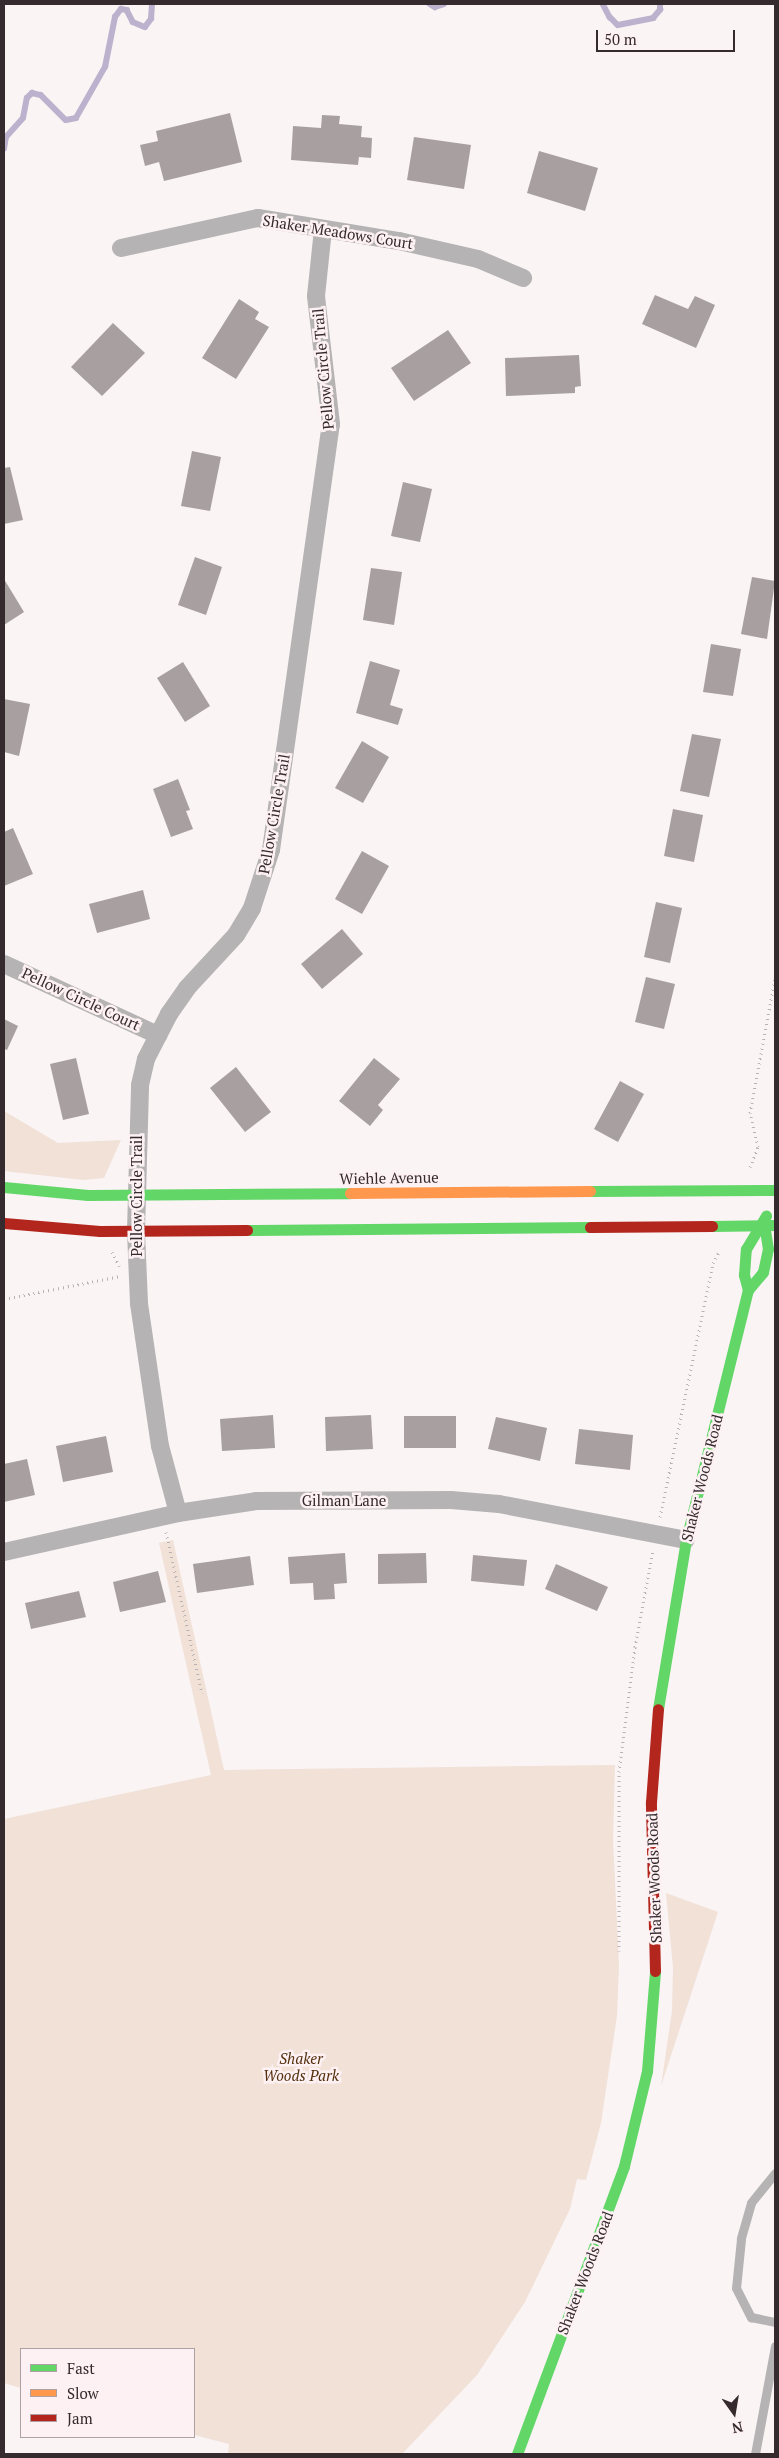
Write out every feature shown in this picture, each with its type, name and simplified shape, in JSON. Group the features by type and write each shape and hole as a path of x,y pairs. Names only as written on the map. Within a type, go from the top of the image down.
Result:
{"main road":[{"name":"Wiehle Avenue","path":"4,1187 49,1193 136,1195 773,1194"},
{"name":"Shaker Woods Road","path":"517,2454 624,2166 647,2071 656,1958 651,1802 656,1722 671,1616 686,1540 748,1290 763,1272 768,1249 773,1194"},
{"path":"4,1223 59,1229 136,1231 769,1225"},
{"name":"Shaker Woods Road","path":"748,1290 744,1275 746,1249 769,1225"}],"street":[{"name":"Shaker Meadows Court","path":"121,248 258,218 478,258 522,278"},
{"name":"Pellow Circle Trail","path":"170,1515 146,1360 136,1231 140,1085 146,1059 158,1035 187,988 236,935 252,908 271,850 331,424 316,296 323,229"},
{"name":"Pellow Circle Court","path":"4,964 158,1035"},
{"name":"Gilman Lane","path":"4,1552 170,1515 256,1501 450,1500 499,1504 686,1540"}],"lane":[{"path":"775,2173 751,2203 741,2239 736,2288 751,2317 775,2322"},
{"path":"755,2454 775,2346"}],"path":[{"path":"750,1167 758,1147 750,1113 775,978"},
{"path":"619,1951 619,1772 635,1647 709,1281 720,1250"},
{"path":"4,1299 121,1276 114,1252"},
{"path":"170,1515 202,1693"}],"green space":[{"path":"4,1111 58,1143 121,1140 104,1178 83,1180 4,1171"},
{"name":"Shaker Woods Park","path":"173,1540 224,1770 615,1765 613,1840 619,1965 617,2016 601,2123 586,2180 577,2179 570,2209 525,2302 477,2375 402,2454 228,2454 229,2444 195,2435 195,2348 20,2348 20,2388 4,2383 4,1819 211,1775 159,1543"},
{"path":"666,1893 718,1912 661,2086 672,2011 673,1968"}],"building":[{"path":"230,113 242,162 164,181 159,162 145,166 140,145 158,141 156,131"},
{"path":"322,115 340,116 339,124 362,126 361,137 372,138 371,158 359,157 358,165 291,160 293,126 321,128"},
{"path":"414,137 471,145 464,189 407,180"},
{"path":"539,151 598,168 585,211 527,193"},
{"path":"655,295 688,309 695,296 715,305 696,348 642,324"},
{"path":"239,299 259,312 255,319 269,327 236,379 202,358"},
{"path":"113,323 145,353 102,396 71,367"},
{"path":"448,330 471,363 414,401 391,368"},
{"path":"579,355 581,386 575,387 575,393 506,396 505,358"},
{"path":"192,451 221,457 210,511 181,506"},
{"path":"10,467 23,520 4,524 4,468"},
{"path":"403,482 432,489 420,542 391,536"},
{"path":"195,557 222,567 206,615 178,605"},
{"path":"371,568 402,572 394,625 363,620"},
{"path":"752,577 775,581 767,639 741,634"},
{"path":"4,579 24,612 4,625"},
{"path":"711,644 741,649 733,696 703,692"},
{"path":"370,661 400,670 390,705 403,709 398,725 356,713"},
{"path":"183,662 210,706 185,722 157,678"},
{"path":"4,699 30,704 19,756 4,752"},
{"path":"692,734 721,739 709,797 680,791"},
{"path":"362,741 389,757 363,803 335,788"},
{"path":"178,779 190,810 186,811 193,829 171,837 153,789"},
{"path":"673,809 703,815 694,862 664,856"},
{"path":"13,828 33,874 4,886 4,832"},
{"path":"362,851 389,866 362,914 335,899"},
{"path":"143,890 150,919 97,933 89,904"},
{"path":"656,902 682,908 670,963 644,957"},
{"path":"342,929 363,954 322,989 301,964"},
{"path":"646,977 675,984 664,1029 635,1022"},
{"path":"4,1019 18,1026 7,1050 4,1049"},
{"path":"76,1058 89,1114 63,1120 50,1064"},
{"path":"374,1058 400,1079 378,1105 383,1110 370,1126 339,1101"},
{"path":"236,1067 271,1112 245,1132 210,1088"},
{"path":"620,1081 644,1094 618,1142 594,1129"},
{"path":"273,1415 275,1448 222,1451 220,1419"},
{"path":"371,1415 373,1449 326,1451 325,1417"},
{"path":"404,1416 456,1416 456,1448 404,1448"},
{"path":"496,1417 547,1428 540,1461 488,1449"},
{"path":"579,1429 633,1435 630,1470 575,1464"},
{"path":"106,1436 113,1472 63,1482 56,1446"},
{"path":"27,1459 35,1495 4,1502 4,1464"},
{"path":"345,1553 347,1583 334,1584 335,1599 314,1600 313,1583 290,1584 288,1557"},
{"path":"426,1553 427,1583 378,1584 378,1554"},
{"path":"473,1555 527,1560 524,1586 471,1581"},
{"path":"250,1556 254,1585 197,1593 193,1564"},
{"path":"556,1564 608,1587 597,1611 545,1589"},
{"path":"158,1571 166,1602 120,1612 113,1582"},
{"path":"79,1591 86,1617 31,1629 25,1603"}],"waterway":[{"path":"4,149 6,137 23,118 27,98 32,93 41,95 66,120 76,118 105,67 115,17 121,9 127,10 133,22 145,27 151,19 152,4"},
{"path":"430,4 435,7 444,4"},
{"path":"603,4 610,17 618,25 653,18 660,10 660,4"}],"traffic: fast":[{"path":"4,1187 88,1195 350,1193"},
{"path":"590,1191 775,1190"},
{"path":"748,1290 744,1275 746,1249 766,1216"},
{"path":"658,1709 686,1540 748,1290 763,1272 768,1249 764,1225"},
{"path":"712,1226 775,1225"},
{"path":"247,1230 590,1227"},
{"path":"517,2454 624,2166 647,2071 655,1971"}],"traffic: slow":[{"path":"350,1193 590,1191"}],"traffic: jam":[{"path":"4,1223 100,1231 247,1230"},
{"path":"590,1227 712,1226"},
{"path":"655,1971 651,1802 658,1709"}]}
